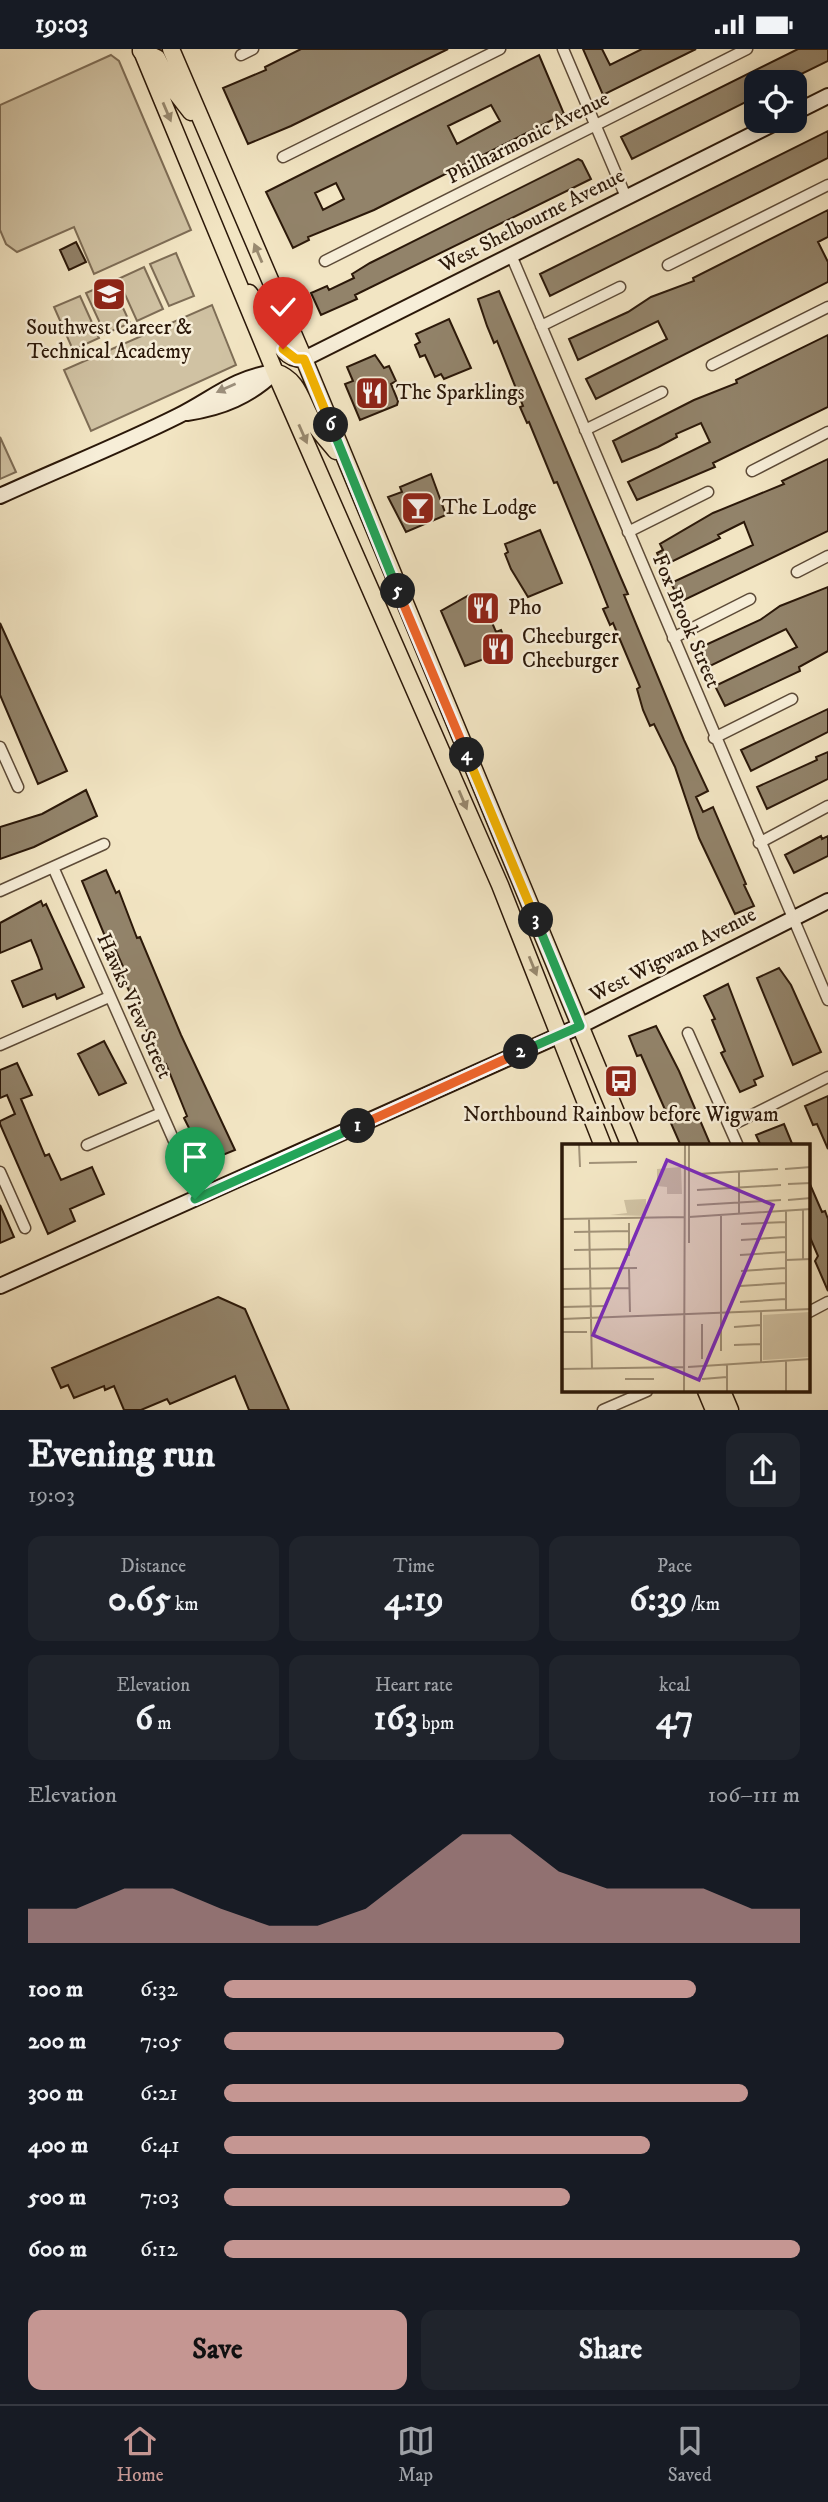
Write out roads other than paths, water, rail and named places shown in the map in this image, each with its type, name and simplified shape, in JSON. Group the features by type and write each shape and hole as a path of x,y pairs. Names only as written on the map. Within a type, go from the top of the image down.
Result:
{"main road":[{"path":"171,49 304,359 629,1144"},
{"path":"141,50 157,58 170,85 204,127"},
{"path":"141,50 275,372 427,715 561,1035 602,1144"},
{"path":"233,272 268,318 283,349 296,359 304,359"},
{"path":"275,372 286,375 295,385 313,423 347,464"},
{"path":"373,590 404,641 416,669 438,686"},
{"path":"427,715 439,721 456,760 484,797"},
{"path":"707,1393 714,1410"},
{"path":"723,1393 730,1410"},
{"path":"734,1393 741,1410"}],"street":[{"path":"240,55 253,49"},
{"path":"283,157 500,49"},
{"path":"563,49 626,197"},
{"name":"Philharmonic Avenue","path":"325,261 747,49"},
{"path":"807,106 828,96"},
{"name":"West Shelbourne Avenue","path":"304,359 755,133"},
{"path":"668,265 828,185"},
{"name":"Fox Brook Street","path":"510,255 828,1000"},
{"path":"541,326 620,287"},
{"path":"712,365 828,307"},
{"path":"0,496 180,415 219,390 254,375 275,372"},
{"path":"585,431 662,392"},
{"path":"752,471 828,432"},
{"path":"628,532 708,492"},
{"path":"796,572 828,556"},
{"path":"673,638 750,599"},
{"path":"715,738 792,699"},
{"path":"0,747 18,787"},
{"path":"759,843 828,806"},
{"path":"0,891 104,844"},
{"name":"Hawks View Street","path":"52,867 182,1159"},
{"name":"West Wigwam Avenue","path":"0,1286 561,1035 828,901"},
{"path":"0,1045 109,997"},
{"path":"688,1033 737,1144"},
{"path":"730,1126 828,1077"},
{"path":"86,1145 160,1113"},
{"path":"0,1172 3,1185 24,1228"},
{"path":"810,1311 828,1302"},
{"path":"603,1410 642,1393"}],"place":[{"name":"Southwest Career & Technical Academy","path":"109,294"},
{"name":"The Sparklings","path":"372,393"},
{"name":"The Lodge","path":"418,508"},
{"name":"Pho","path":"483,608"},
{"name":"Cheeburger Cheeburger","path":"498,649"},
{"name":"Northbound Rainbow before Wigwam","path":"621,1081"}]}
